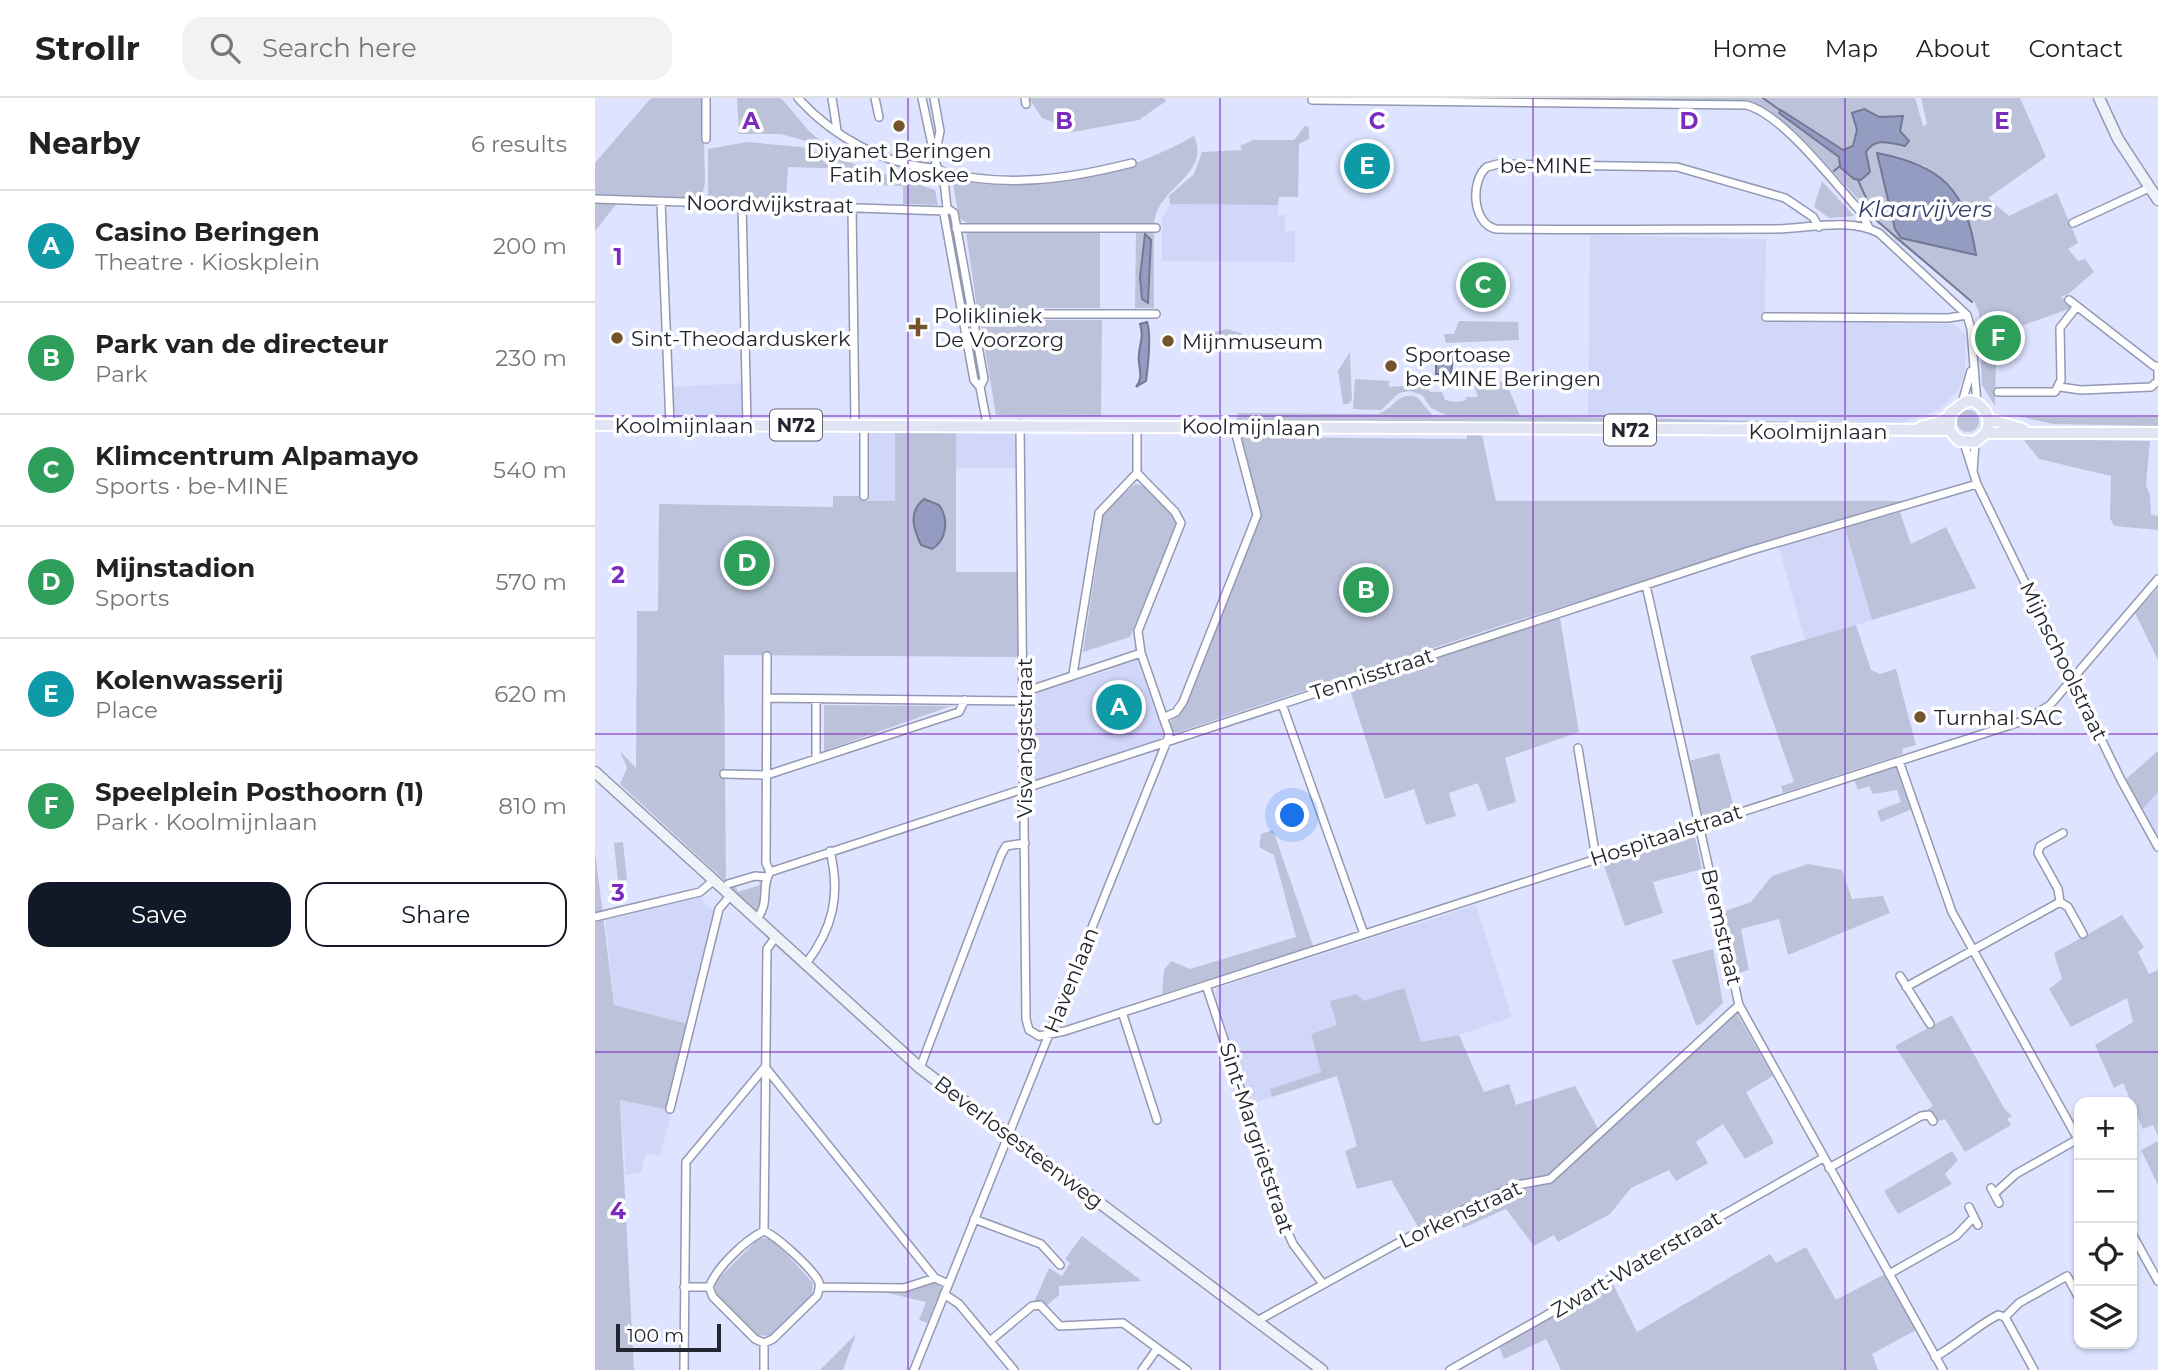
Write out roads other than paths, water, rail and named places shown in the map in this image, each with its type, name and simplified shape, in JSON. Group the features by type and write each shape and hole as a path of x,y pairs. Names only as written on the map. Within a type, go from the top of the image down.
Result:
{"main road":[{"name":"Koolmijnlaan","path":"1907,431 1943,420 1962,403"},
{"path":"1962,403 1977,404 1988,419 2036,432"},
{"path":"1951,412 1949,430 1969,442 1986,433 2158,433"},
{"path":"1986,433 1988,419"},
{"name":"Koolmijnlaan","path":"595,425 1020,424 1949,430"}],"street":[{"path":"706,98 706,139"},
{"path":"798,98 842,137 898,160 940,170 988,179 1034,181 1065,178 1132,163"},
{"path":"832,98 838,130"},
{"path":"875,98 879,117"},
{"path":"922,98 940,170 974,380 980,387 987,425"},
{"path":"934,98 940,131 936,151"},
{"path":"2099,98 2118,139 2158,201"},
{"path":"1311,100 1736,104 1757,108 1781,125 1861,212 1869,228 1888,241 1967,316 1971,329 1977,404"},
{"name":"be-MINE","path":"1819,228 1813,217 1785,198 1677,167 1490,165 1479,177 1478,212 1487,226 1819,228 1857,225 1869,228"},
{"path":"2073,223 2149,188"},
{"name":"Noordwijkstraat","path":"595,200 946,210"},
{"path":"661,202 670,425"},
{"path":"742,204 747,425"},
{"path":"852,207 864,496"},
{"path":"946,210 954,213 984,379 980,387"},
{"path":"956,228 1156,228"},
{"path":"2060,387 2067,390 2141,389 2151,387 2158,381 2158,367 2070,300"},
{"path":"1997,392 2055,392 2060,387 2060,328 2077,306"},
{"path":"962,314 1156,314"},
{"path":"1766,317 1967,316"},
{"path":"1962,403 1972,363"},
{"name":"Visvangststraat","path":"1020,424 1026,1019 1033,1034 1049,1034"},
{"path":"1073,674 1099,513 1137,473 1137,426"},
{"path":"1163,718 1176,712 1182,702 1257,515 1234,427"},
{"name":"Mijnschoolstraat","path":"1969,442 1977,484 2121,780 2158,847"},
{"path":"1137,473 1175,512 1181,523 1138,631 1140,649 1169,734 1167,741"},
{"name":"Tennisstraat","path":"727,884 768,874 1023,787 1823,528 1977,484"},
{"name":"Hospitaalstraat","path":"1049,1034 2041,713 2158,579"},
{"name":"Bremstraat","path":"1647,585 1739,1005 1943,1370"},
{"path":"767,698 965,700 1024,696 1140,649"},
{"path":"756,920 766,905 768,874 767,656"},
{"path":"816,699 816,759"},
{"path":"724,774 767,775 960,712 965,700"},
{"path":"1282,704 1364,933"},
{"name":"Havenlaan","path":"914,1370 1167,741"},
{"path":"1578,748 1595,858"},
{"path":"1899,761 1947,900 1972,950 2074,1131"},
{"name":"Beverlosesteenweg","path":"595,772 921,1069 1322,1370"},
{"path":"2063,833 2040,846 2038,853 2058,889 2060,902 2068,907 2083,934"},
{"path":"921,1069 1006,846 1025,843"},
{"path":"805,965 826,933 835,905 835,872 830,851"},
{"path":"595,917 700,892 713,881"},
{"path":"670,1109 719,909 730,896"},
{"path":"1906,987 2060,902"},
{"path":"764,1231 767,948 775,938"},
{"path":"1900,976 1930,1024"},
{"name":"Sint-Margrietstraat","path":"1206,985 1285,1226 1293,1244 1323,1284"},
{"name":"Lorkenstraat","path":"1257,1321 1472,1206 1517,1185 1550,1179 1739,1005"},
{"path":"1122,1012 1157,1120"},
{"path":"765,1067 935,1278 948,1284"},
{"path":"684,1370 686,1162 765,1067"},
{"path":"1829,1168 1925,1114 1933,1121"},
{"path":"1911,1122 1916,1130"},
{"path":"1999,1203 1993,1191 2016,1174 2074,1143"},
{"name":"Zwart-Waterstraat","path":"1450,1370 1823,1158"},
{"path":"1969,1207 1978,1224"},
{"path":"1889,1274 1956,1236 1974,1217"},
{"path":"974,1219 1041,1244 1060,1265"},
{"path":"764,1231 773,1235 818,1280 820,1287 817,1296 773,1339 764,1343 755,1339 713,1297 709,1287 713,1277 755,1236 764,1231"},
{"path":"2137,1243 2158,1282"},
{"path":"2004,1317 2019,1303 2067,1276 2074,1289"},
{"path":"820,1287 904,1288 935,1278"},
{"path":"684,1287 709,1287"},
{"path":"944,1294 954,1298 1014,1370"},
{"path":"990,1341 1032,1306 1040,1306 1060,1326 1123,1323 1187,1370"},
{"path":"1935,1357 1965,1339 1975,1327 1999,1315 2004,1317 2034,1370"},
{"path":"764,1343 764,1370"},
{"path":"1142,1370 1157,1349"}],"water":[{"path":"1864,109 1879,117 1903,116 1900,131 1909,141 1905,146 1884,142 1870,147 1866,152 1870,172 1861,180 1854,179 1840,167 1839,157 1779,113 1781,110 1843,150 1853,146 1857,130 1852,113"},
{"name":"Klaarvijvers","path":"1877,153 1918,165 1947,184 1965,213 1976,255 1901,238 1895,229"},
{"path":"1145,234 1151,240 1148,303 1142,299 1140,277"},
{"path":"1147,322 1149,359 1146,381 1136,387 1140,375 1140,324"},
{"path":"1436,353 1453,356 1451,374 1436,374"},
{"path":"924,499 939,505 945,523 941,540 932,549 921,545 913,520 916,509"}],"waterway":[{"path":"1763,98 1781,111"},
{"path":"1834,171 1840,166"},
{"path":"1858,180 1876,220 1972,302"}],"place":[{"name":"Diyanet Beringen Fatih Moskee","path":"899,126"},
{"name":"Kolenwasserij","path":"1367,166"},
{"name":"Klimcentrum Alpamayo","path":"1483,285"},
{"name":"Polikliniek De Voorzorg","path":"918,327"},
{"name":"Sint-Theodarduskerk","path":"617,338"},
{"name":"Speelplein Posthoorn (1)","path":"1998,338"},
{"name":"Mijnmuseum","path":"1168,341"},
{"name":"Sportoase be-MINE Beringen","path":"1391,366"},
{"name":"Mijnstadion","path":"747,563"},
{"name":"Park van de directeur","path":"1366,590"},
{"name":"Casino Beringen","path":"1119,707"},
{"name":"Turnhal SAC","path":"1920,717"}]}
